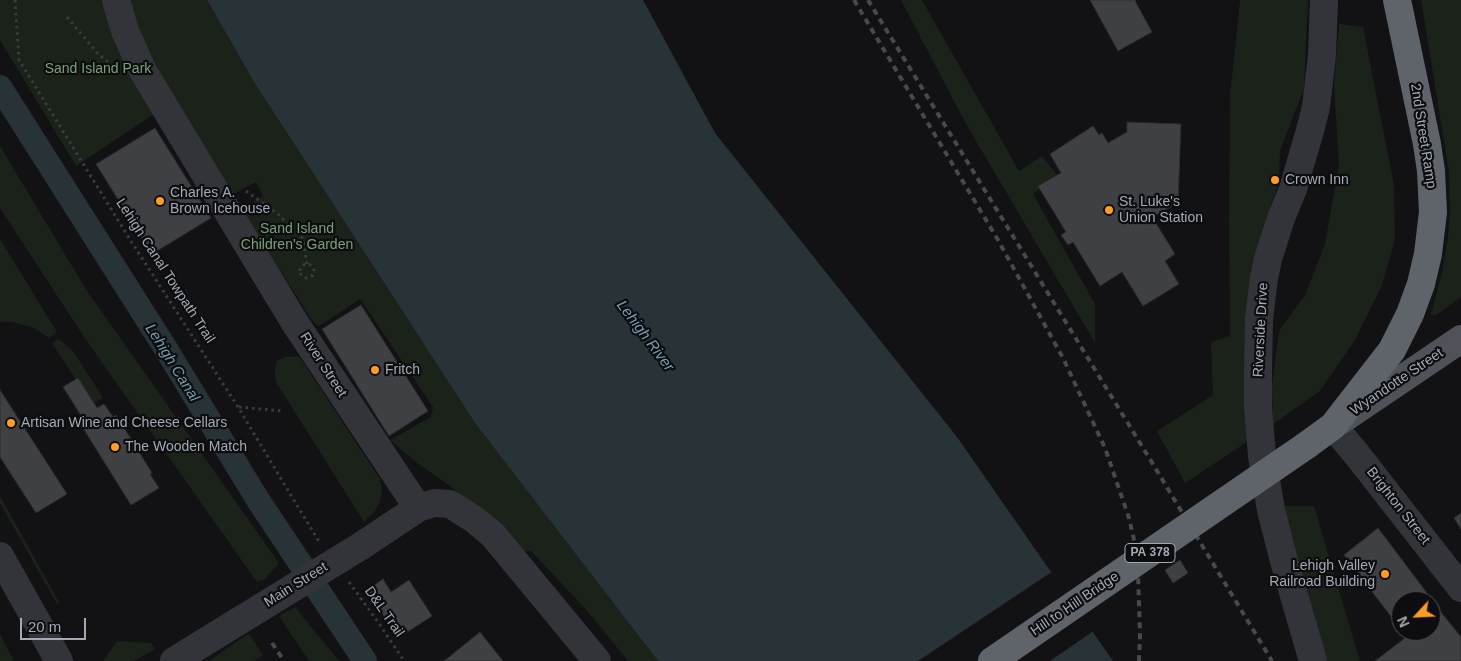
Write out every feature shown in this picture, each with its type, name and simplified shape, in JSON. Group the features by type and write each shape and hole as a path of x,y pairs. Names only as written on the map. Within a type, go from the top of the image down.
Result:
{"highway":[{"name":"2nd Street Ramp","path":"1333,426 1392,350 1410,314 1421,284 1428,254 1433,212 1431,171 1397,0"},
{"name":"Hill to Hill Bridge","path":"992,661 1333,426"}],"main road":[{"name":"Wyandotte Street","path":"1333,426 1461,339"}],"street":[{"name":"River Street","path":"116,0 125,31 161,101 295,323 418,508"},
{"name":"Riverside Drive","path":"1313,661 1271,510 1262,456 1258,407 1258,372 1259,319 1268,259 1293,189 1316,107 1322,55 1324,0"},
{"name":"Brighton Street","path":"1333,426 1461,588"},
{"path":"418,508 434,503 450,504 475,520 493,535 597,661"},
{"name":"Main Street","path":"174,661 418,508"},
{"path":"0,556 59,661"}],"path":[{"name":"Lehigh Canal Towpath Trail","path":"15,0 19,60 129,238 238,407 332,562"},
{"path":"67,17 99,55 114,67"},
{"path":"246,192 278,214 303,239 306,264 312,268 313,272 308,277 302,276 300,272 302,266 306,264"},
{"path":"238,407 283,411"},
{"name":"D&L Trail","path":"332,562 380,625 404,661"}],"green space":[{"path":"0,0 207,0 254,82 475,423 658,661 628,661 590,614 530,550 516,556 481,511 417,463 390,440 431,417 433,407 360,299 319,326 314,323 241,210 263,196 256,182 232,195 178,108 151,116 76,166 0,40"},
{"path":"901,0 922,0 1019,171 1042,156 1058,176 1033,194 1095,304 1095,343 966,124"},
{"path":"1240,0 1308,0 1304,88 1280,151 1279,182 1267,216 1249,292 1250,440 1185,483 1157,431 1213,395 1211,342 1230,336 1230,96"},
{"path":"1421,0 1461,0 1461,297 1435,316 1431,314 1442,273 1448,237 1450,212 1449,172"},
{"path":"1339,24 1363,27 1394,185 1395,240 1382,285 1355,340 1320,391 1273,424 1272,386 1279,331 1305,295 1325,244 1339,165 1334,85"},
{"path":"0,146 87,291 279,563 265,579 257,582 86,340 0,208"},
{"path":"0,239 57,332 49,338 34,328 12,322 0,322"},
{"path":"58,339 73,351 103,398 92,404 52,343"},
{"path":"299,356 380,479 382,490 380,502 374,512 364,522 276,382 275,371 277,361 285,357"},
{"path":"0,496 59,602 57,604 0,503"},
{"path":"1283,506 1314,506 1360,661 1322,661"},
{"path":"295,607 339,661 309,661 279,616"},
{"path":"0,634 8,650 14,661 0,661"},
{"path":"246,635 250,635 263,655 255,661 209,661"},
{"path":"117,641 151,643 155,649 134,661 103,661"}],"water":[{"name":"Lehigh River","path":"207,0 643,0 715,133 957,437 1113,661 658,661 475,423 254,82"}],"pier":[{"path":"1053,571 1095,630 1050,661 918,661"}],"building":[{"path":"1090,0 1136,0 1152,32 1118,51"},
{"name":"St. Luke's Union Station","path":"1127,122 1181,124 1178,203 1152,217 1175,254 1165,261 1179,284 1143,306 1122,272 1100,286 1073,242 1068,245 1061,235 1066,232 1038,186 1061,173 1050,154 1093,126 1099,135 1102,133 1108,143 1127,132"},
{"name":"Charles A. Brown Icehouse","path":"155,128 211,218 152,254 96,164"},
{"name":"Fritch","path":"361,305 428,411 389,436 322,329"},
{"name":"The Wooden Match","path":"78,378 97,408 104,404 113,417 116,415 152,473 150,474 159,488 131,505 78,420 82,417 63,387"},
{"name":"Artisan Wine and Cheese Cellars","path":"0,390 67,494 36,513 0,457"},
{"path":"1461,513 1461,529 1454,518"},
{"name":"Lehigh Valley Railroad Building","path":"1378,528 1425,591 1391,591 1391,616 1344,555"},
{"path":"1180,560 1188,573 1173,583 1165,570"},
{"path":"383,579 391,592 409,580 432,616 398,638 367,590"},
{"path":"1441,612 1461,637 1461,661 1375,661 1401,641 1441,641"},
{"path":"480,632 503,661 444,661"}],"waterway":[{"name":"Lehigh Canal","path":"0,87 166,349 258,500 365,661"}],"railway":[{"path":"854,0 998,240 1063,358 1105,448 1129,518 1135,544 1138,573 1139,661"},
{"path":"868,0 1272,661"},
{"path":"272,643 284,661"}],"place":[{"name":"Crown Inn","path":"1275,180"},
{"name":"Charles A. Brown Icehouse","path":"160,201"},
{"name":"St. Luke's Union Station","path":"1109,210"},
{"name":"Fritch","path":"375,370"},
{"name":"Artisan Wine and Cheese Cellars","path":"11,423"},
{"name":"The Wooden Match","path":"115,447"},
{"name":"Lehigh Valley Railroad Building","path":"1385,574"}],"park label":[{"name":"Sand Island Park","path":"98,69"},
{"name":"Sand Island Children's Garden","path":"297,237"}]}
